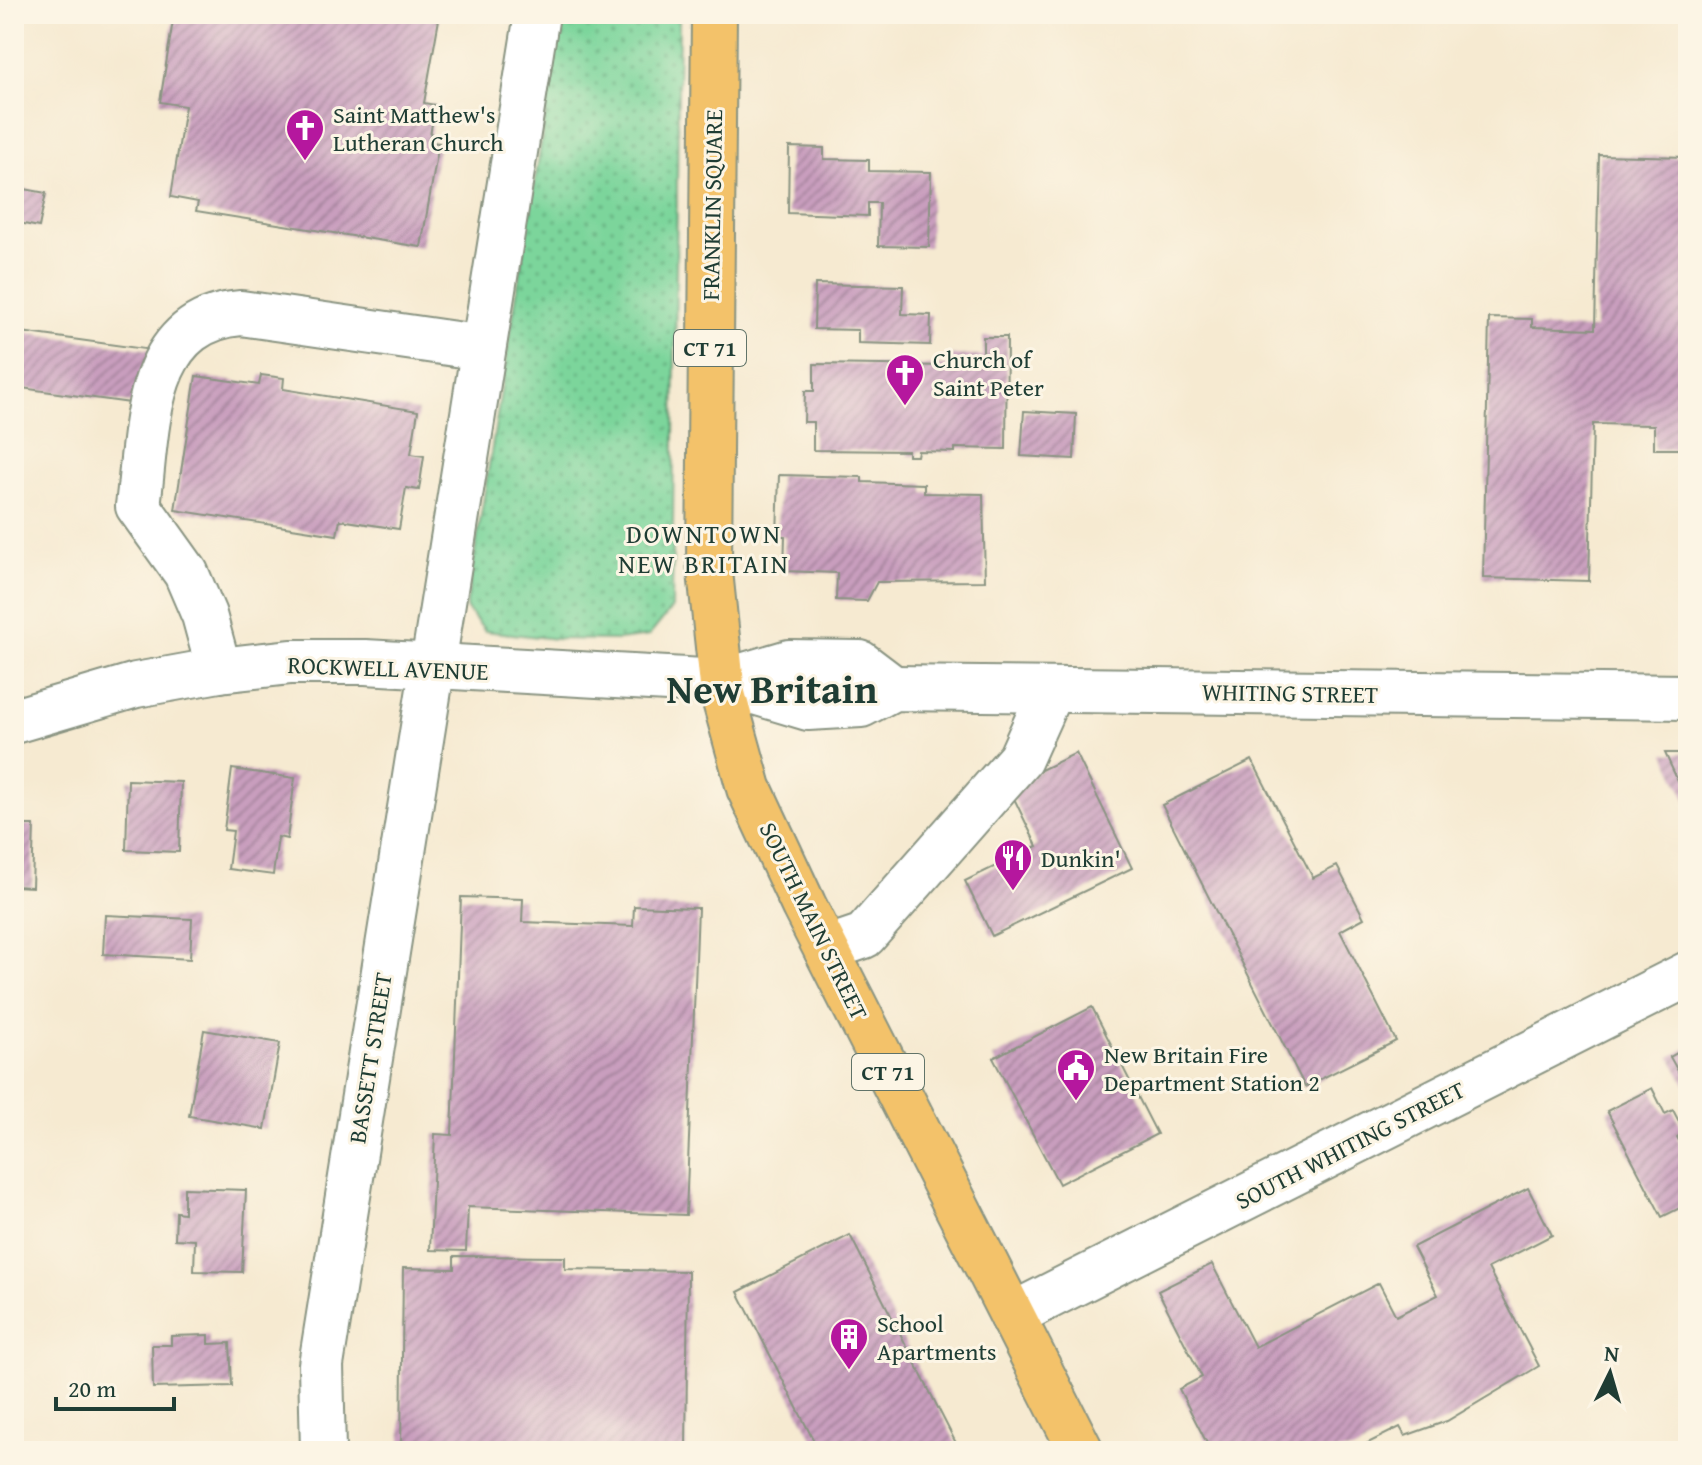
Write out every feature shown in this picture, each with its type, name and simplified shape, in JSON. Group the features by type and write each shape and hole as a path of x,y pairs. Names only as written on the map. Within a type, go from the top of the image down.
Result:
{"main road":[{"name":"FRANKLIN SQUARE","path":"714,14 709,562 721,682"},
{"name":"SOUTH MAIN STREET","path":"721,682 732,737 749,788 826,949 1081,1451"}],"street":[{"path":"433,666 537,14"},
{"path":"219,670 204,615 186,573 138,506 153,389 164,357 213,315 241,313 483,348"},
{"name":"ROCKWELL AVENUE","path":"14,721 97,694 219,670 314,661 721,682"},
{"name":"BASSETT STREET","path":"323,1451 321,1365 433,666"},
{"name":"WHITING STREET","path":"721,682 801,707 832,709 861,705 893,688 1688,697"},
{"path":"826,949 864,936 1020,759 1051,690"},
{"name":"SOUTH WHITING STREET","path":"1012,1315 1688,974"}],"green space":[{"path":"562,14 679,14 672,608 649,636 618,640 556,639 485,631 466,608"}],"building":[{"path":"174,14 440,14 424,103 435,105 429,142 439,143 421,247 196,211 198,202 171,197 185,106 160,102"},
{"path":"789,147 824,148 824,159 869,160 869,171 931,172 929,247 878,246 879,203 868,203 868,216 788,213"},
{"path":"1599,155 1688,157 1688,449 1654,449 1654,425 1593,424 1589,581 1483,578 1489,318 1532,319 1532,327 1595,329"},
{"path":"14,187 46,193 39,227 14,222"},
{"path":"815,284 903,286 902,314 931,315 930,345 858,343 858,330 814,329"},
{"path":"14,331 152,350 145,405 14,387"},
{"name":"Church of Saint Peter","path":"983,337 1007,337 1006,449 955,448 955,452 918,451 917,456 908,456 908,451 813,450 813,422 804,422 805,391 814,391 814,364 951,366 951,355 983,356"},
{"path":"261,375 284,378 283,389 418,411 411,454 424,456 419,490 406,488 399,529 340,520 337,535 175,510 196,376 259,385"},
{"path":"1024,411 1076,414 1074,459 1021,456"},
{"path":"779,475 862,477 862,482 924,484 924,493 983,494 985,581 877,582 867,601 836,600 837,573 784,571 785,536 777,536"},
{"path":"1076,753 1132,868 992,936 965,881 1037,846 1008,786"},
{"path":"1665,753 1688,753 1688,803"},
{"path":"1252,760 1313,878 1337,866 1364,918 1340,931 1396,1041 1305,1087 1162,805"},
{"path":"232,769 295,778 287,839 278,837 273,875 228,869 233,831 224,830"},
{"path":"128,780 181,782 179,852 126,850"},
{"path":"14,825 34,825 32,887 14,886"},
{"path":"461,897 523,899 522,922 633,926 634,906 698,908 686,1215 468,1207 466,1251 430,1250 435,1134 452,1135"},
{"path":"105,915 192,919 190,959 103,954"},
{"path":"1092,1007 1157,1134 1059,1184 993,1058"},
{"path":"204,1030 280,1043 265,1129 189,1116"},
{"path":"1688,1047 1688,1089 1670,1057"},
{"path":"1652,1088 1665,1114 1673,1110 1685,1133 1677,1137 1688,1158 1688,1204 1662,1217 1607,1111"},
{"path":"184,1188 246,1190 242,1272 194,1271 195,1240 175,1239 176,1212 184,1213"},
{"path":"1528,1188 1552,1235 1488,1268 1539,1366 1447,1421 1405,1436 1400,1427 1352,1451 1211,1451 1179,1389 1202,1377 1158,1291 1212,1264 1255,1347 1379,1283 1396,1316 1438,1295 1413,1247"},
{"name":"School Apartments","path":"850,1235 960,1451 819,1451 738,1292"},
{"path":"454,1256 565,1257 565,1269 688,1271 686,1451 401,1451 403,1268 454,1269"},
{"path":"209,1335 209,1344 230,1343 232,1386 153,1388 152,1345 171,1345 171,1336"}],"place":[{"name":"Saint Matthew's Lutheran Church","path":"305,162"},
{"name":"Church of Saint Peter","path":"905,407"},
{"name":"Dunkin'","path":"1013,892"},
{"name":"New Britain Fire Department Station 2","path":"1076,1102"},
{"name":"School Apartments","path":"849,1371"}],"district":[{"name":"DOWNTOWN NEW BRITAIN","path":"704,548"},
{"name":"New Britain","path":"772,688"}]}
